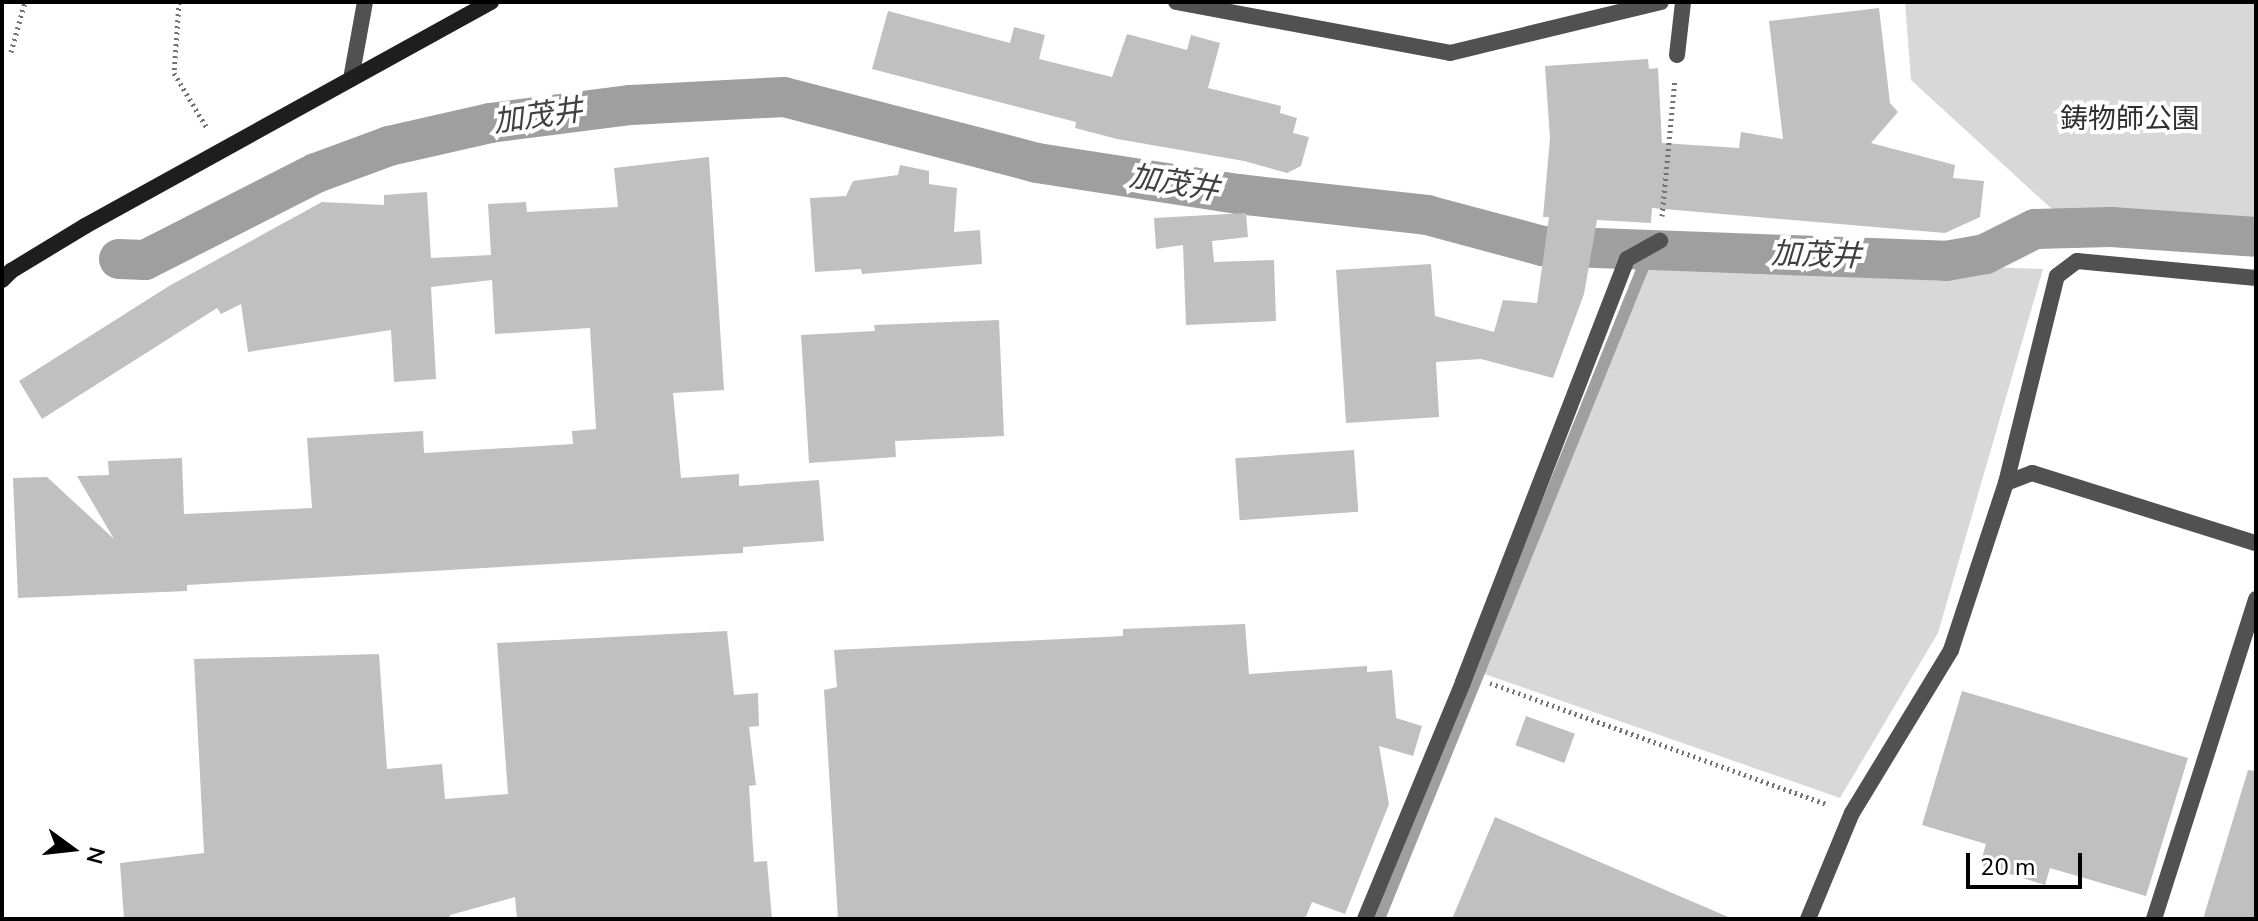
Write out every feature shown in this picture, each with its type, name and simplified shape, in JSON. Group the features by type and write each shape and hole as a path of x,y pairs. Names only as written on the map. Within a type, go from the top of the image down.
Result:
{"street":[{"path":"351,79 365,2"},
{"path":"2,280 11,271 85,226 491,2"},
{"path":"1176,2 1450,53 1661,2"},
{"path":"1677,55 1683,2"},
{"path":"1365,919 1466,674 1627,259 1660,241"},
{"path":"1808,919 1852,813 1951,650 2006,483 2057,276 2077,261 2256,278"},
{"path":"2006,483 2032,473 2256,543"},
{"path":"2154,919 2256,599"}],"path":[{"path":"11,52 25,2"},
{"path":"179,2 174,73 221,151"},
{"path":"1660,241 1677,55"},
{"path":"1466,674 1852,813"}],"green space":[{"name":"鋳物師公園","path":"1905,2 2256,2 2256,246 2077,232 1911,80"},
{"path":"1646,254 2043,269 1938,633 1840,798 1476,671"}],"building":[{"path":"1879,8 1890,103 1898,112 1871,143 1955,165 1953,178 1984,181 1980,217 1945,233 1652,208 1651,223 1597,220 1584,294 1553,378 1481,359 1436,362 1439,417 1346,423 1336,270 1431,264 1435,316 1494,332 1503,300 1537,303 1549,217 1543,217 1550,138 1545,66 1648,59 1649,69 1658,68 1662,143 1739,148 1741,132 1783,139 1769,21"},
{"path":"888,11 1010,43 1014,27 1045,35 1039,59 1112,77 1127,34 1187,50 1191,35 1220,43 1208,88 1281,106 1280,113 1297,118 1293,133 1309,137 1301,166 1287,173 1244,161 1117,139 1075,128 1076,122 872,69"},
{"path":"709,157 724,390 673,393 681,478 739,474 739,486 819,480 824,541 743,547 743,553 187,585 187,591 18,598 13,478 47,477 114,539 77,476 109,475 108,461 182,458 184,514 312,508 307,438 423,431 424,453 573,444 572,431 596,429 590,328 495,334 492,280 431,287 436,379 394,382 391,330 248,352 241,304 221,314 217,308 42,419 19,381 169,286 322,202 384,205 384,195 427,192 431,258 491,255 488,204 526,202 527,212 618,207 614,168"},
{"path":"900,165 929,171 929,184 957,188 954,232 980,230 982,264 862,274 861,269 815,272 810,198 846,196 853,181 898,175"},
{"path":"1246,213 1248,237 1212,241 1214,262 1274,260 1276,321 1186,325 1183,245 1156,249 1154,218"},
{"path":"999,320 1004,436 895,441 896,457 809,463 801,335 875,331 874,325"},
{"path":"1354,450 1358,512 1240,520 1235,458"},
{"path":"1245,624 1249,674 1367,666 1367,672 1392,670 1396,718 1422,726 1413,756 1379,746 1389,804 1345,914 1312,902 1305,919 838,919 824,690 837,687 834,650 1123,636 1123,629"},
{"path":"727,631 734,695 758,693 759,726 749,727 756,785 749,786 754,862 767,861 772,919 517,919 515,897 450,915 450,919 124,919 120,863 204,853 194,659 379,654 387,769 442,764 445,799 508,794 497,643"},
{"path":"1962,691 2188,758 2146,896 2050,868 2045,885 1980,865 1986,844 1922,825"},
{"path":"1526,716 1575,734 1564,763 1515,745"},
{"path":"2248,770 2256,771 2256,919 2203,919"},
{"path":"1495,817 1733,919 1452,919"}],"waterway":[{"name":"加茂井","path":"119,259 145,260 316,173 389,146 490,123 631,105 784,97 1037,163 1238,194 1427,215 1543,246 1946,261 1985,254 2035,229 2111,227 2256,237"},
{"path":"1379,919 1650,250"}]}
